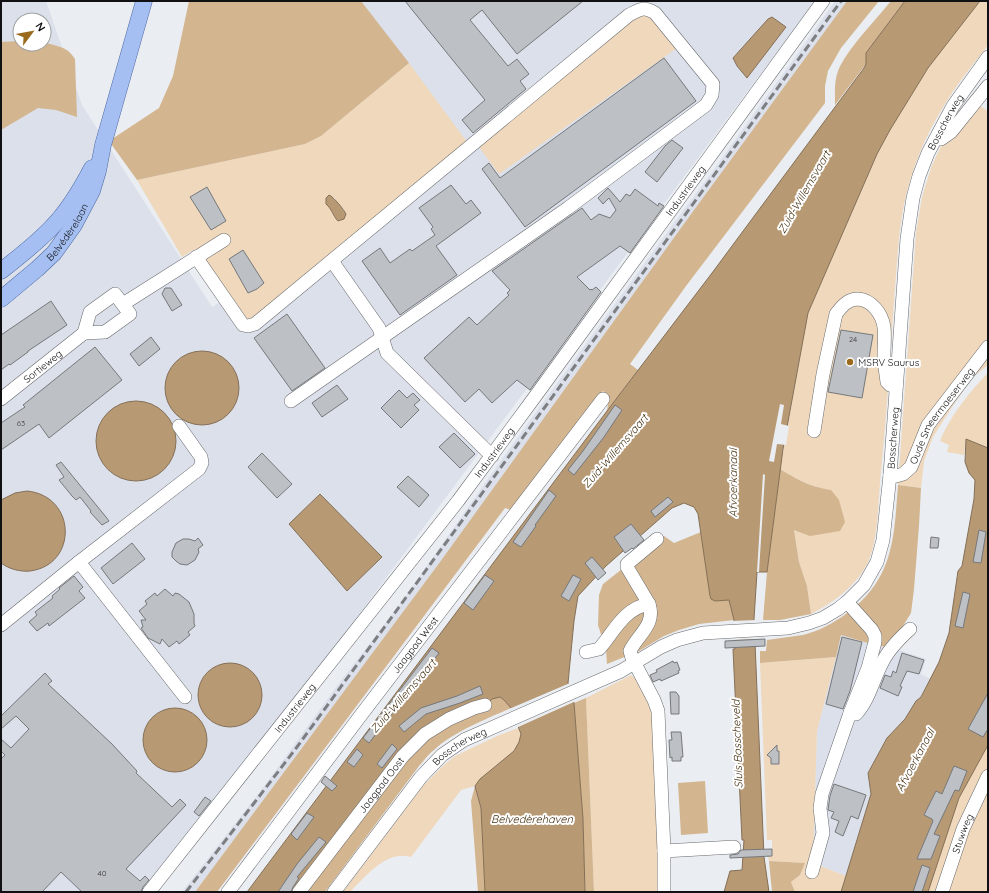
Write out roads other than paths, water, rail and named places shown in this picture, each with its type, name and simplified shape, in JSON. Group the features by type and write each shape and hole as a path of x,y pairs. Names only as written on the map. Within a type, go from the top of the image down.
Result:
{"main road":[{"name":"Belvédèrelaan","path":"1,299 46,261 67,237 92,191 103,145 144,1"},
{"name":"Belvédèrelaan","path":"1,271 35,243 60,218 78,192 103,145"}],"street":[{"name":"Industrieweg","path":"149,892 458,501 823,1"},
{"path":"196,257 243,325 248,326 255,324 629,15 642,8 647,8 655,12 713,84 712,94 706,105 568,208 291,401"},
{"name":"Bosscherweg","path":"334,892 398,806 436,760 449,749 464,740 595,683 635,663 661,647 685,637 729,630 788,628 823,618 847,602 869,578 880,555 883,540 890,475 907,239 913,198 919,176 928,153 953,106 988,58"},
{"path":"941,139 951,132 988,86"},
{"path":"123,304 224,240"},
{"path":"332,261 379,328 387,353 492,456"},
{"path":"115,294 130,314 105,332 84,334 90,312 115,294"},
{"path":"814,431 823,374 836,314 841,306 849,301 857,299 863,300 873,305 879,313 884,327 884,356 887,382 890,385 896,386"},
{"name":"Sortieweg","path":"1,399 84,334"},
{"name":"Oude Smeermaeserweg","path":"890,475 896,476 903,474 910,467 928,425 988,347"},
{"name":"Jaagpad West","path":"228,892 356,721 603,399"},
{"path":"1,625 199,469 202,463 201,457 179,426"},
{"path":"657,539 627,564 627,567 649,604 651,616 640,638 630,651 654,700 658,712 664,850 664,892"},
{"path":"80,562 185,697"},
{"path":"812,872 823,833 820,808 822,794 850,713 868,668 875,642 875,636 872,630 847,602"},
{"path":"586,652 599,649 626,615 639,607 649,604"},
{"path":"850,713 856,714 863,707 882,662 896,642 910,629"},
{"name":"Jaagpad Oost","path":"300,892 403,756 425,734 449,719 485,704"},
{"name":"Stuwweg","path":"942,892 963,829 988,776"},
{"path":"664,850 734,847"}],"water":[{"path":"905,1 980,1 928,68 890,130 877,154 808,313 783,449 767,572 757,572 754,619 764,857 769,892 724,892 730,871 742,870 744,840 742,840 733,649 735,649 734,620 729,600 715,601 711,599 698,514 694,507 684,503 672,508 606,566 578,596 568,683 574,703 583,819 585,892 485,892 481,808 475,786 480,779 514,751 521,734 511,708 500,697 492,699 488,703 439,723 297,892 247,892 712,273 864,68 866,64 866,53"},
{"path":"772,17 786,27 747,78 737,66 733,58 768,19"},
{"path":"329,195 345,212 346,214 344,219 338,221 326,204 326,198"},
{"path":"202,351 216,354 228,362 236,374 239,388 236,402 228,414 216,422 202,425 188,422 176,414 168,402 165,388 168,374 176,362 188,354"},
{"path":"136,401 151,404 164,413 173,426 176,441 173,456 164,469 151,478 136,481 121,478 108,469 99,456 96,441 99,426 108,413 121,404"},
{"name":"Afvoerkanaal","path":"966,439 988,448 988,745 959,798 928,892 841,892 871,794 868,773 887,738 905,719 916,701 921,697 939,662 949,633 958,571 962,566 974,499 975,480 969,473 965,462"},
{"path":"27,491 43,496 55,505 63,517 65,531 63,544 57,557 46,566 30,571 11,568 1,563 1,500 15,493"},
{"path":"320,494 382,557 347,591 289,524"},
{"path":"230,663 248,669 256,677 262,695 256,713 248,721 230,727 212,721 204,713 198,695 204,677 212,669"},
{"path":"175,708 193,714 201,722 207,740 201,758 193,766 175,772 157,766 149,758 143,740 149,722 157,714"}],"railway":[{"path":"186,892 297,747 841,1"}],"place":[{"name":"MSRV Saurus","path":"850,362"}],"water label":[{"name":"Zuid-Willemsvaart","path":"804,192"},
{"name":"Zuid-Willemsvaart","path":"615,451"},
{"name":"Zuid-Willemsvaart","path":"403,696"},
{"name":"Sluis Bosscheveld","path":"737,744"},
{"name":"Belvedèrehaven","path":"532,819"}]}
